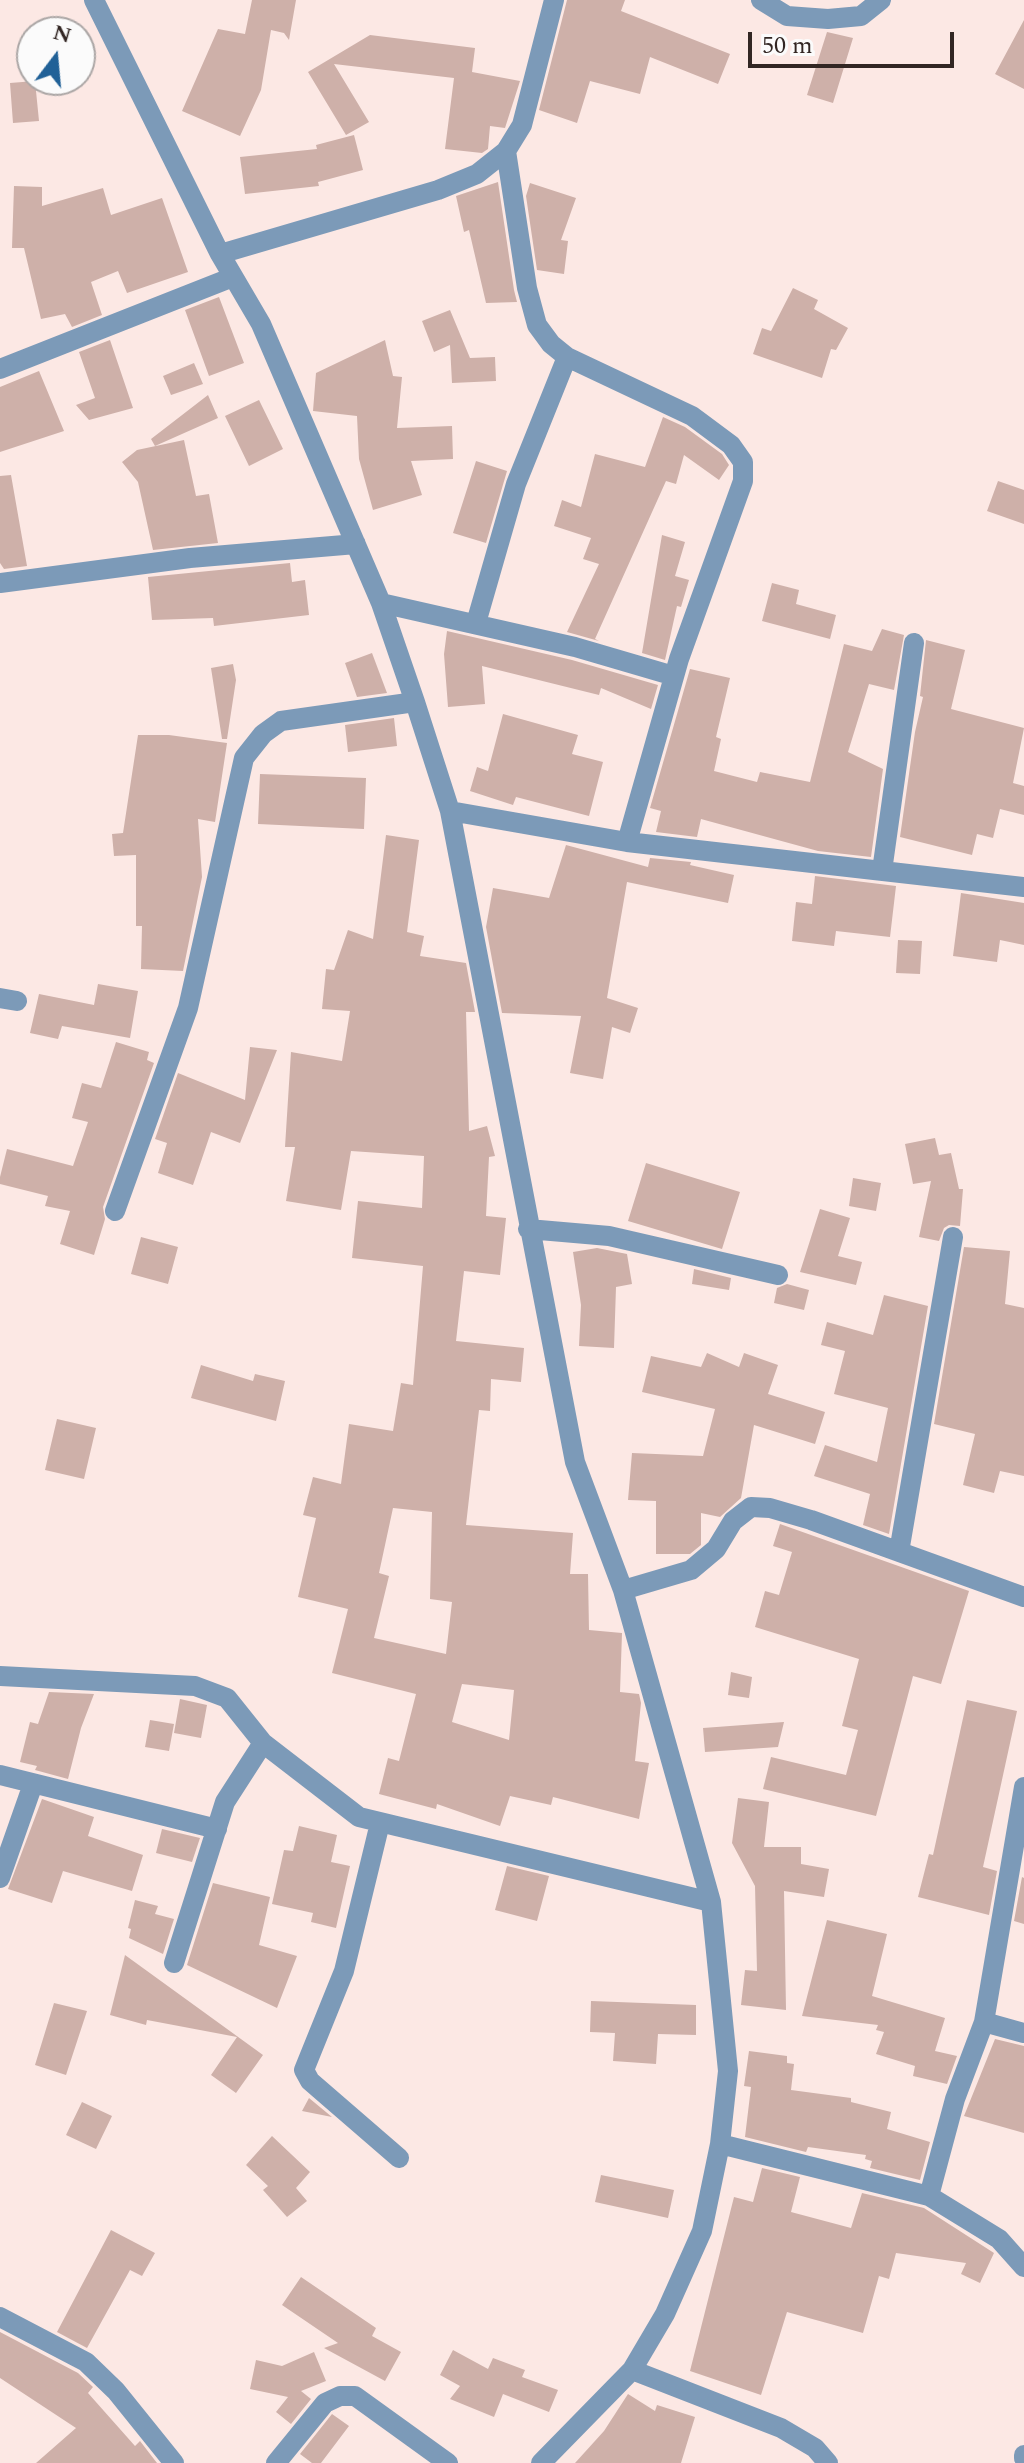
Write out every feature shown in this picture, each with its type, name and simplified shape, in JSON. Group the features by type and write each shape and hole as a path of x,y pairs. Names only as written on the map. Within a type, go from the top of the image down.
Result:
{"street":[{"path":"94,0 220,254 261,324 381,603 415,702 450,811 575,1462 623,1590 711,1902 728,2071 720,2144 702,2231 665,2314 632,2370 541,2463"},
{"path":"220,254 438,190 477,174 506,151 522,125 554,0"},
{"path":"761,0 787,16 828,19 861,16 881,0"},
{"path":"506,151 527,288 537,325 551,344 567,357 692,416 731,445 743,462 743,481 674,676 627,842"},
{"path":"0,369 233,277"},
{"path":"476,623 516,484 567,357"},
{"path":"0,583 190,558 356,544"},
{"path":"381,603 476,623 674,676"},
{"path":"882,871 914,643"},
{"path":"115,1211 188,1008 244,758 263,734 281,721 415,702"},
{"path":"450,811 627,842 1024,887"},
{"path":"528,1229 609,1236 778,1275"},
{"path":"899,1552 953,1237"},
{"path":"623,1590 691,1570 716,1549 733,1521 751,1507 770,1508 811,1520 1024,1597"},
{"path":"1,1679 195,1686 227,1698 263,1743 359,1817 711,1902"},
{"path":"174,1963 225,1802 263,1743"},
{"path":"0,1775 217,1829"},
{"path":"0,1878 33,1784"},
{"path":"929,2196 955,2099 984,2022 1024,1787"},
{"path":"380,1823 344,1971 304,2070 310,2081 399,2158"},
{"path":"984,2022 1024,2033"},
{"path":"720,2144 929,2196 999,2239 1024,2267"},
{"path":"0,2317 86,2362 116,2391 174,2463"},
{"path":"632,2370 781,2428 815,2448 828,2463"},
{"path":"276,2463 325,2403 340,2396 355,2396 448,2463"}],"building":[{"path":"252,0 296,0 289,40 284,33 271,30 261,90 240,136 182,111 218,29 245,34"},
{"path":"567,0 625,0 621,11 730,54 718,84 650,57 640,94 590,81 577,123 539,110"},
{"path":"1024,20 1024,89 995,74"},
{"path":"827,32 853,38 833,103 807,95"},
{"path":"370,35 475,48 472,72 520,81 505,128 490,126 488,149 482,153 445,149 454,78 334,64 369,122 346,135 308,72"},
{"path":"10,83 16,83 16,96 36,96 39,121 13,123"},
{"path":"354,135 363,170 318,182 319,186 245,194 240,157 317,149 316,145"},
{"path":"498,182 517,302 486,303 469,230 464,232 456,196"},
{"path":"530,183 576,198 561,240 568,241 564,274 537,270 526,196"},
{"path":"14,186 42,187 42,206 103,188 111,215 162,198 188,272 127,293 118,271 91,282 102,315 72,327 65,314 41,319 24,248 12,248"},
{"path":"793,288 818,300 814,309 848,328 836,350 831,349 822,378 753,354 762,328 771,331"},
{"path":"219,297 244,363 209,376 185,310"},
{"path":"450,310 470,358 495,357 496,381 452,383 450,345 434,352 422,321"},
{"path":"110,340 133,408 89,420 76,405 95,398 79,352"},
{"path":"385,340 393,376 402,377 397,428 452,426 453,459 411,461 422,495 373,510 359,459 357,416 313,411 316,373"},
{"path":"194,363 203,384 171,395 163,376"},
{"path":"39,371 64,431 0,452 0,387"},
{"path":"208,395 218,418 155,446 151,439"},
{"path":"259,400 283,449 249,466 225,416"},
{"path":"663,417 685,427 722,454 729,465 719,480 684,455 676,484 666,481 595,639 599,641 567,632 599,564 583,559 591,538 554,526 562,500 581,507 595,454 645,467"},
{"path":"184,440 196,496 209,494 218,543 153,550 138,482 122,462 137,450"},
{"path":"476,461 507,471 486,543 453,533"},
{"path":"11,475 27,566 4,569 0,563 0,476"},
{"path":"998,481 1024,490 1024,524 987,511"},
{"path":"662,535 685,542 675,576 689,580 681,607 677,606 665,660 642,653"},
{"path":"290,563 292,582 305,580 309,615 214,626 213,618 152,620 148,577"},
{"path":"772,583 799,590 796,604 836,615 830,639 762,621"},
{"path":"882,629 904,635 894,690 869,684 848,752 883,769 871,857 818,851 701,819 697,837 656,832 661,811 650,808 690,669 730,678 716,737 721,739 714,771 757,782 760,772 810,782 844,644 872,651"},
{"path":"447,631 572,660 658,685 651,709 601,688 599,695 482,666 485,704 448,707 444,654"},
{"path":"926,640 965,650 951,709 1024,728 1013,783 1024,786 1024,815 1000,809 993,838 977,834 972,855 900,837 923,697 920,696"},
{"path":"372,653 387,693 357,697 345,663"},
{"path":"233,664 236,680 227,739 222,739 211,668"},
{"path":"503,714 578,735 572,754 603,762 589,816 516,797 513,805 470,791 477,767 488,771"},
{"path":"394,718 397,746 348,752 345,725"},
{"path":"138,735 169,735 227,743 215,822 198,819 202,877 183,971 141,969 142,926 136,926 136,855 114,856 112,834 123,833"},
{"path":"260,774 366,778 364,829 258,824"},
{"path":"386,835 419,840 407,932 424,936 420,956 466,963 475,1012 466,1012 469,1131 487,1126 495,1156 489,1157 486,1216 506,1218 500,1275 464,1271 456,1341 524,1348 521,1382 491,1379 490,1411 479,1410 466,1525 573,1533 570,1574 588,1574 589,1630 622,1633 620,1692 639,1694 641,1703 635,1761 649,1763 639,1819 553,1797 551,1805 510,1796 500,1826 437,1804 436,1809 379,1794 388,1758 399,1761 416,1694 332,1673 348,1609 298,1597 316,1518 303,1515 313,1477 341,1484 349,1424 393,1431 401,1383 413,1385 423,1266 352,1258 358,1201 422,1208 424,1156 351,1151 341,1210 286,1201 295,1147 285,1147 291,1052 342,1061 350,1011 322,1009 326,969 334,970 348,930 373,939","holes":["393,1508 432,1512 430,1599 452,1602 446,1654 374,1638 389,1576 379,1573","462,1684 514,1690 509,1740 452,1722"]},
{"path":"566,845 648,867 650,858 691,862 690,865 734,875 728,903 627,882 607,998 638,1008 630,1033 612,1027 603,1079 570,1073 581,1016 502,1013 486,927 493,888 549,898"},
{"path":"815,876 896,886 890,937 836,931 834,946 792,941 796,902 812,904"},
{"path":"961,893 1024,903 1024,945 1000,940 997,962 953,956"},
{"path":"898,940 922,941 920,974 896,973"},
{"path":"98,984 138,991 130,1038 62,1026 58,1039 30,1033 39,994 94,1005"},
{"path":"116,1042 149,1052 147,1060 154,1063 103,1207 105,1219 94,1255 60,1244 70,1211 45,1206 48,1196 0,1184 0,1177 7,1149 73,1166 88,1122 72,1118 82,1083 101,1088"},
{"path":"250,1047 277,1050 240,1143 211,1132 193,1185 158,1173 167,1143 155,1139 178,1073 245,1100"},
{"path":"935,1138 939,1155 951,1153 959,1189 963,1189 960,1226 944,1228 939,1241 919,1237 931,1181 913,1184 905,1144"},
{"path":"646,1163 740,1192 722,1249 628,1221"},
{"path":"853,1178 881,1183 876,1211 849,1206"},
{"path":"820,1209 850,1218 838,1256 862,1262 856,1285 800,1272"},
{"path":"141,1237 178,1247 168,1284 131,1274"},
{"path":"964,1247 1010,1251 1005,1304 1024,1308 1024,1476 1000,1471 994,1493 963,1485 975,1434 934,1424"},
{"path":"597,1248 627,1254 632,1284 616,1287 614,1348 579,1346 581,1305 573,1252"},
{"path":"694,1269 731,1278 729,1290 692,1284"},
{"path":"787,1284 809,1290 804,1310 774,1303 777,1288"},
{"path":"884,1295 928,1306 889,1534 863,1525 870,1494 814,1476 825,1445 877,1462 888,1408 834,1394 845,1351 821,1345 827,1322 873,1335"},
{"path":"707,1353 739,1367 744,1353 778,1365 768,1394 825,1412 815,1444 754,1425 741,1498 720,1517 701,1513 701,1545 690,1554 656,1554 656,1501 628,1500 632,1453 703,1456 715,1409 642,1392 651,1356 701,1367"},
{"path":"201,1365 253,1381 255,1374 285,1381 276,1421 191,1398"},
{"path":"57,1419 96,1428 84,1479 45,1470"},
{"path":"780,1524 969,1591 941,1684 913,1676 876,1816 763,1789 771,1757 846,1775 858,1730 842,1726 859,1659 755,1627 765,1591 779,1595 792,1552 773,1546"},
{"path":"731,1672 752,1677 749,1698 728,1695"},
{"path":"49,1692 94,1694 81,1728 68,1779 35,1770 37,1766 20,1762 30,1722 38,1724"},
{"path":"180,1699 207,1705 201,1738 174,1733"},
{"path":"967,1700 1017,1711 983,1867 997,1871 989,1915 918,1897 929,1854 933,1855"},
{"path":"150,1720 174,1724 169,1751 145,1747"},
{"path":"784,1722 778,1747 705,1752 703,1728"},
{"path":"738,1798 769,1802 764,1847 801,1847 801,1864 829,1869 824,1897 784,1891 786,2010 741,2005 745,1970 757,1971 755,1886 732,1843"},
{"path":"42,1799 94,1817 88,1836 143,1855 132,1891 63,1871 52,1903 8,1889"},
{"path":"299,1826 337,1835 331,1862 350,1866 336,1928 311,1922 313,1913 272,1904 284,1850 293,1851"},
{"path":"162,1829 200,1838 192,1862 156,1853"},
{"path":"507,1866 549,1876 537,1921 495,1910"},
{"path":"1024,1878 1024,1924 1014,1921"},
{"path":"213,1883 270,1897 259,1945 297,1956 277,2008 187,1965"},
{"path":"135,1900 158,1906 155,1914 174,1919 163,1954 129,1938 131,1929 128,1928"},
{"path":"827,1920 887,1934 872,1996 945,2018 935,2051 957,2056 947,2084 913,2076 915,2066 876,2054 884,2032 876,2030 878,2025 802,2016"},
{"path":"125,1955 263,2055 236,2093 211,2075 237,2037 147,2020 146,2025 110,2015"},
{"path":"591,2001 696,2005 696,2035 658,2034 656,2064 613,2061 615,2033 590,2032"},
{"path":"54,2003 87,2011 66,2075 35,2065"},
{"path":"995,2039 1024,2046 1024,2133 964,2116"},
{"path":"749,2051 787,2056 787,2063 794,2064 791,2090 851,2098 851,2102 891,2112 887,2129 930,2142 920,2180 870,2168 872,2161 865,2159 866,2155 808,2147 806,2152 745,2137 751,2087 744,2086"},
{"path":"309,2098 332,2117 302,2111"},
{"path":"82,2102 112,2116 96,2149 66,2135"},
{"path":"272,2136 310,2172 296,2188 307,2201 287,2217 263,2190 268,2186 246,2165"},
{"path":"762,2168 800,2177 791,2212 851,2228 862,2193 924,2208 994,2253 980,2283 961,2274 966,2263 896,2253 889,2279 879,2276 863,2333 787,2312 761,2395 690,2371 734,2197 753,2202"},
{"path":"601,2175 674,2190 668,2218 595,2202"},
{"path":"111,2230 155,2253 142,2276 130,2270 87,2348 57,2332"},
{"path":"301,2277 376,2328 372,2336 401,2352 385,2381 324,2348 338,2343 282,2305"},
{"path":"0,2332 78,2373 93,2387 88,2393 135,2446 140,2441 157,2463 36,2463 76,2428 0,2378"},
{"path":"453,2350 488,2369 493,2358 525,2370 522,2377 558,2390 549,2412 503,2394 494,2417 450,2399 460,2386 440,2375"},
{"path":"314,2352 326,2381 301,2391 311,2399 291,2424 276,2412 288,2397 250,2389 256,2360 282,2366"},
{"path":"628,2394 655,2411 657,2405 695,2417 681,2463 575,2463 604,2431"},
{"path":"332,2414 349,2426 321,2463 312,2463 300,2454"}]}
